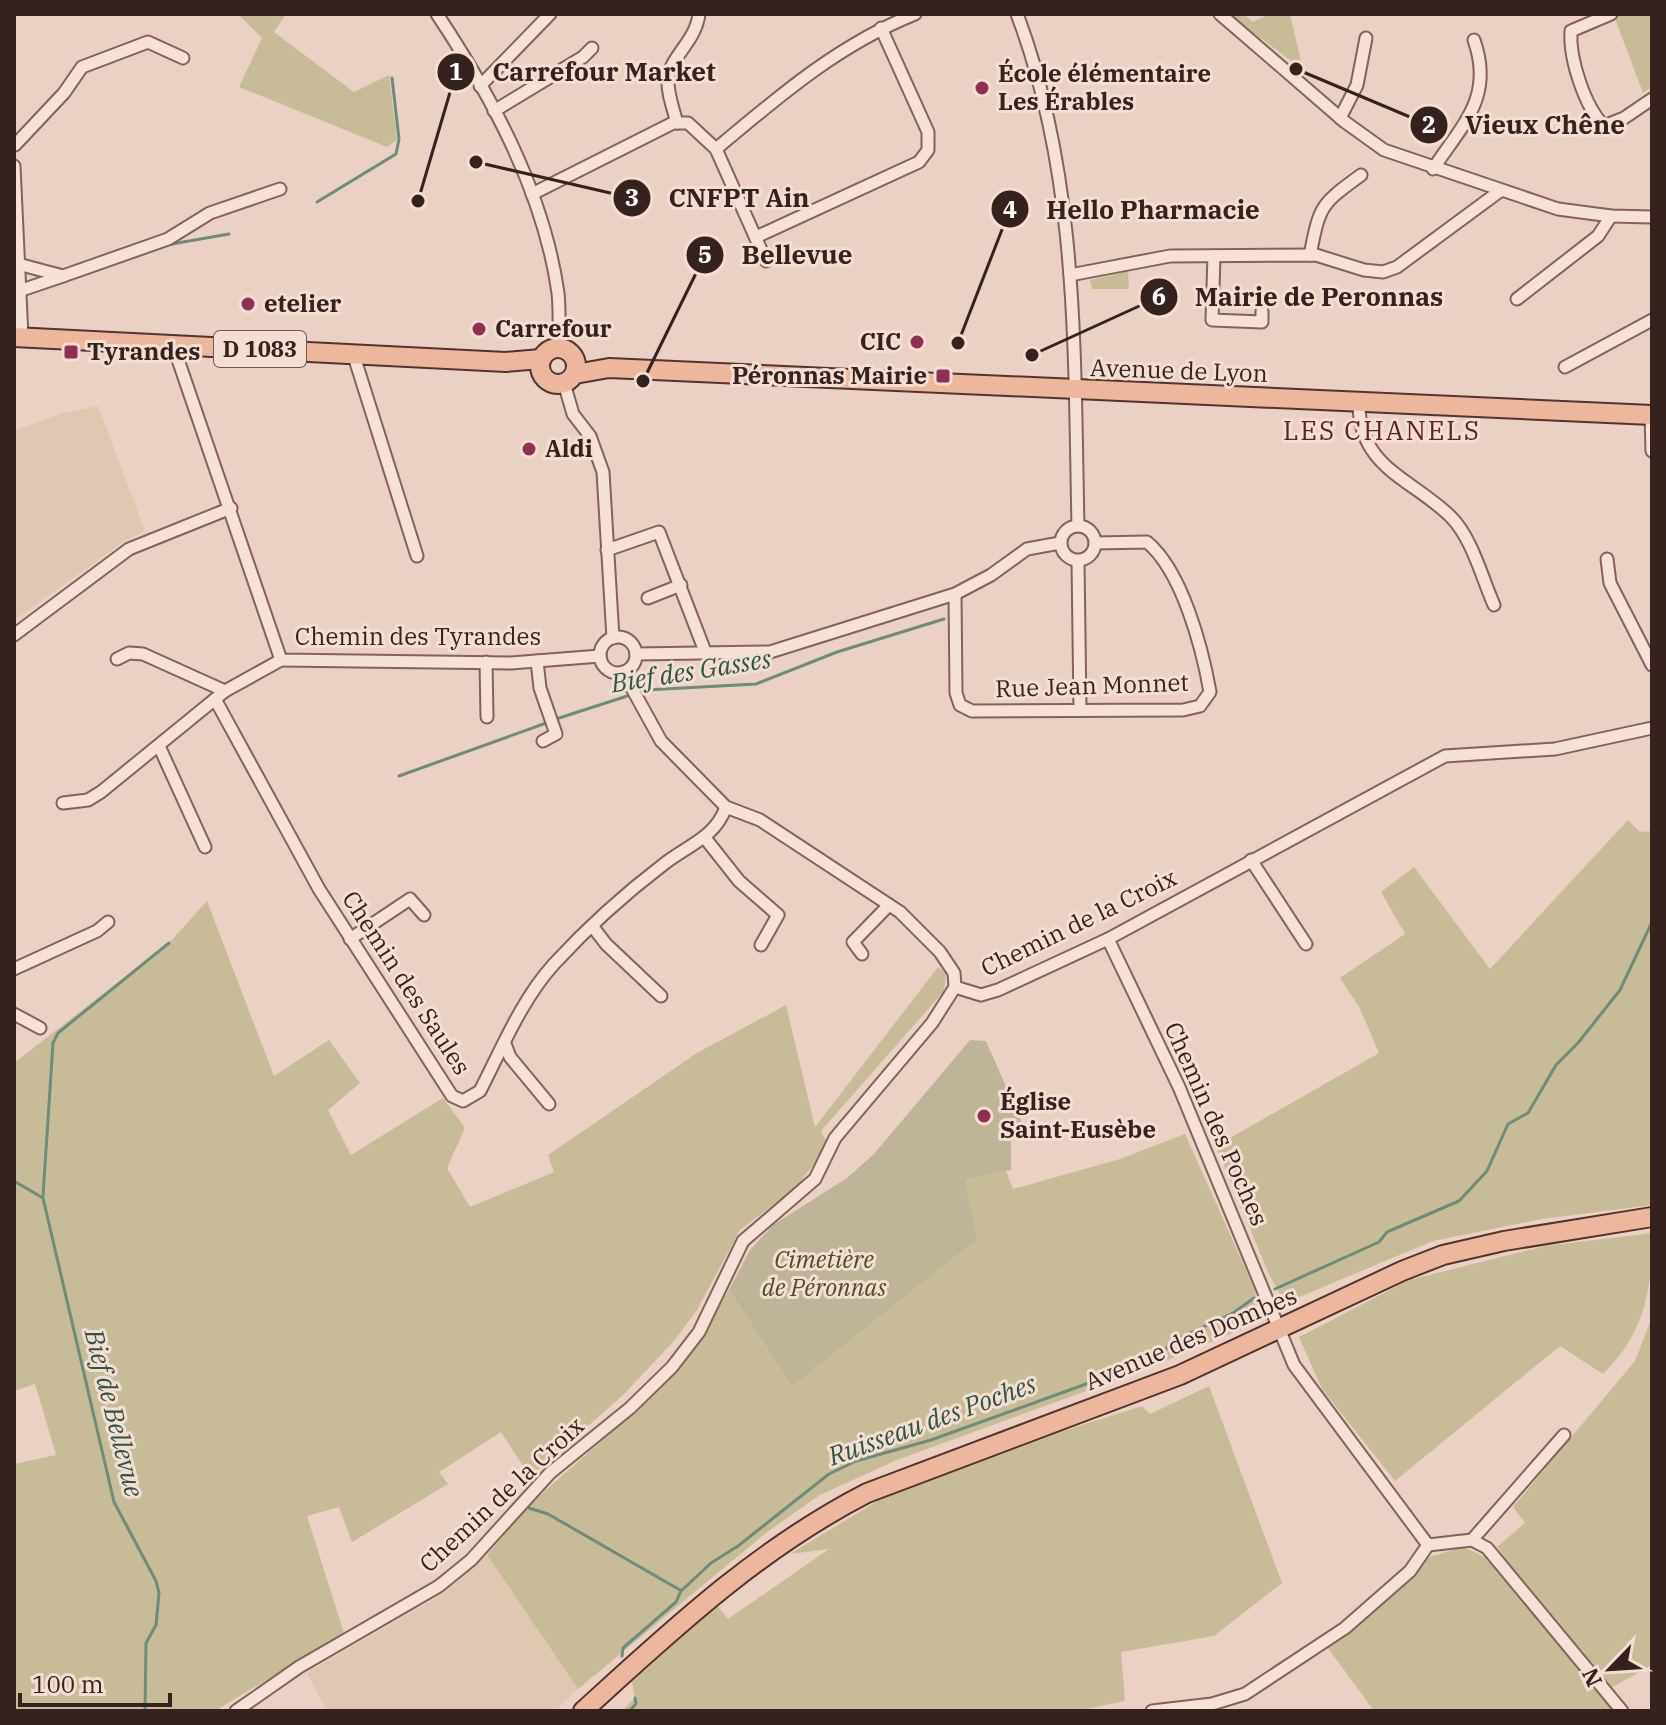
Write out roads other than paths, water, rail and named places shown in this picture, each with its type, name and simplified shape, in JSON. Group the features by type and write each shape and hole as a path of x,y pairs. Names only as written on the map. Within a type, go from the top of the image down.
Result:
{"main road":[{"name":"D 1083","path":"18,337 353,353 541,367"},
{"path":"561,347 571,352 572,373 551,383 541,367 551,349 561,347"},
{"name":"Avenue de Lyon","path":"572,373 609,368 1074,391 1651,414"},
{"name":"Avenue des Dombes","path":"583,1711 737,1574 823,1516 897,1480 1180,1375 1402,1271 1443,1255 1504,1241 1652,1217"}],"street":[{"path":"437,14 494,111 532,194 558,292 561,347"},
{"path":"480,86 550,14"},
{"path":"677,123 668,90 668,74 697,31 699,14"},
{"path":"716,149 814,68 881,28 915,14"},
{"path":"1017,14 1037,69 1058,162 1070,275 1078,526"},
{"path":"1220,14 1340,118 1384,150 1558,209 1611,216 1652,217"},
{"path":"1606,15 1571,31 1570,46 1594,116 1604,126 1652,99"},
{"path":"756,237 919,162 928,150 928,132 881,28"},
{"path":"1340,118 1357,85 1366,38"},
{"path":"1433,169 1472,111 1482,84 1482,64 1474,40"},
{"path":"14,146 89,63 148,42 183,58"},
{"path":"494,111 583,57 592,48"},
{"path":"532,194 677,123 688,123 716,149 766,261"},
{"path":"14,166 18,337"},
{"path":"1310,255 1319,211 1325,201 1361,175"},
{"path":"19,291 168,239 210,213 280,189"},
{"path":"1070,275 1170,256 1310,255 1383,272 1397,267 1500,191"},
{"path":"1517,299 1598,236 1611,216"},
{"path":"1214,256 1212,320 1262,322 1262,311"},
{"path":"18,264 63,276"},
{"path":"1565,367 1652,320"},
{"name":"Chemin des Tyrandes","path":"173,345 281,660 486,662 600,656"},
{"path":"353,353 417,556"},
{"path":"572,373 573,414 590,436 603,472 613,638"},
{"path":"1359,402 1359,425 1371,447 1390,473 1450,515 1459,527 1494,605"},
{"path":"1651,414 1652,451"},
{"path":"14,635 129,549 231,508"},
{"path":"1078,526 1092,533 1095,543 1088,558 1078,561 1065,556 1060,543 1066,531 1078,526"},
{"path":"607,550 659,532 706,654"},
{"name":"Rue Jean Monnet","path":"955,594 956,693 960,705 972,711 1183,710 1200,706 1210,692 1201,645 1162,554 1147,542 1095,543"},
{"path":"636,654 770,652 955,594 991,575 1027,549 1060,543"},
{"path":"1607,559 1610,583 1652,665"},
{"path":"1078,561 1080,710"},
{"path":"648,598 681,585"},
{"path":"613,638 628,641 636,654 633,665 623,672 608,669 600,656 604,645 613,638"},
{"path":"117,659 129,653 143,654 220,695"},
{"path":"63,803 88,800 101,792 220,695 281,660"},
{"path":"537,661 556,734 543,741"},
{"path":"486,662 487,717"},
{"path":"623,672 661,741 726,807 760,820 920,929 954,973 955,987"},
{"name":"Chemin des Saules","path":"220,695 319,889 452,1096 463,1101 480,1091 540,979 666,862 705,838 721,821 726,807"},
{"name":"Chemin de la Croix","path":"236,1711 299,1667 439,1586 471,1560 550,1473 630,1408 672,1367 699,1332 743,1241 815,1179 835,1138 932,1023 955,987 981,995 998,990 1108,939 1445,756 1555,749 1652,728"},
{"path":"159,746 205,847"},
{"path":"705,838 739,881 778,915 761,945"},
{"path":"1251,860 1306,944"},
{"path":"350,939 410,899 424,915"},
{"path":"862,954 853,942 889,905"},
{"path":"14,969 97,931 108,922"},
{"path":"593,927 606,944 661,996"},
{"name":"Chemin des Poches","path":"1108,939 1179,1087 1294,1365 1428,1545"},
{"path":"14,1014 40,1028"},
{"path":"505,1044 510,1057 549,1104"},
{"path":"1472,1540 1564,1435"},
{"path":"1152,1711 1224,1706 1345,1628 1410,1571 1428,1545 1472,1540 1487,1548 1622,1711"}],"waterway":[{"name":"Bief de Bellevue","path":"317,202 396,154 399,139 392,78"},
{"name":"Bief de Bellevue","path":"166,245 229,234"},
{"name":"Bief des Gasses","path":"556,719 646,690 756,684 837,652 944,619"},
{"name":"Bief des Gasses","path":"399,776 549,722"},
{"name":"Ruisseau des Poches","path":"1275,1289 1379,1242 1387,1232 1459,1201 1487,1171 1508,1124 1528,1113 1556,1065 1578,1043 1620,990 1652,922"},
{"name":"Bief des Gasses","path":"43,1196 53,1043 58,1033 169,943"},
{"name":"Bief de Bellevue","path":"14,1181 43,1198 114,1502 156,1581 159,1593 156,1625 146,1643 145,1711"},
{"name":"Ruisseau des Poches","path":"622,1656 623,1648 676,1602 681,1591 711,1563 738,1546 829,1474 856,1461 931,1440 1111,1375 1233,1313 1254,1298"},
{"path":"529,1508 548,1514 680,1590"},
{"name":"Ruisseau des Poches","path":"629,1711 636,1704 635,1698"}],"place":[{"name":"Vieux Chêne","path":"1296,69"},
{"name":"École élémentaire Les Érables","path":"982,88"},
{"name":"CNFPT Ain","path":"476,162"},
{"name":"Carrefour Market","path":"418,201"},
{"name":"etelier","path":"248,304"},
{"name":"Carrefour","path":"479,329"},
{"name":"CIC","path":"917,342"},
{"name":"Hello Pharmacie","path":"958,343"},
{"name":"Tyrandes","path":"71,352"},
{"name":"Mairie de Peronnas","path":"1032,355"},
{"name":"Péronnas Mairie","path":"943,376"},
{"name":"Bellevue","path":"643,381"},
{"name":"Aldi","path":"529,449"},
{"name":"Église Saint-Eusèbe","path":"984,1116"}],"district":[{"name":"LES CHANELS","path":"1382,431"}],"park label":[{"name":"Cimetière de Péronnas","path":"824,1274"}]}
